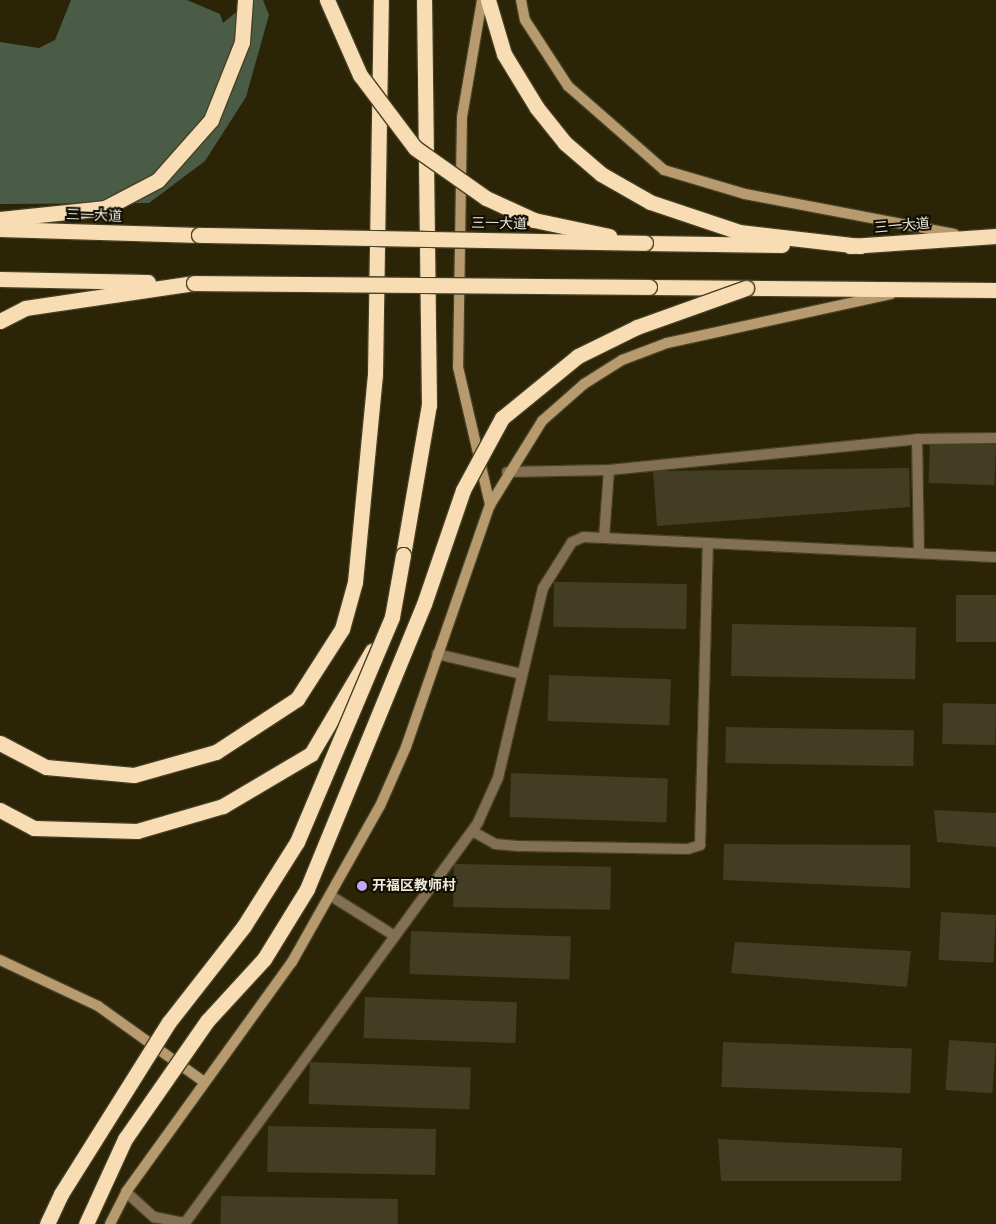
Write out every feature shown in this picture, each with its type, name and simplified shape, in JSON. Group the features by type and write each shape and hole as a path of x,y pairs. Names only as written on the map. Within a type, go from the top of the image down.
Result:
{"highway":[{"path":"0,219 105,208 158,180 211,120 242,42 245,0"},
{"path":"327,0 360,75 390,119 415,148 452,178 534,220 645,244"},
{"path":"0,743 46,767 134,775 216,752 296,699 342,630 355,582 375,374 381,0"},
{"path":"47,1224 61,1194 169,1022 244,926 297,842 356,712 392,617 429,405 424,0"},
{"path":"488,0 504,54 538,108 565,143 601,174 650,202 739,232 860,246"},
{"name":"三一大道","path":"0,229 645,244 860,246 975,236 996,236"},
{"path":"0,279 194,283 996,290"},
{"path":"0,321 26,308 194,283"},
{"path":"86,1224 125,1139 207,1020 264,959 307,889 424,604 463,490 502,418 578,356 636,327 746,288"},
{"path":"0,810 34,828 137,831 223,806 311,754 392,617"}],"street":[{"path":"482,0 462,117 458,367 490,505"},
{"path":"521,0 525,20 568,86 664,170 754,196 913,229 975,236"},
{"path":"110,1224 126,1192 292,962 331,896 406,747 490,505 507,472 542,421 584,384 622,360 667,343 918,288"},
{"path":"507,472 609,470 917,439 996,438"},
{"path":"917,439 919,553"},
{"path":"604,538 609,470"},
{"path":"126,1192 154,1217 185,1223 472,831 498,778 522,674 550,574 572,542 604,538 996,556"},
{"path":"472,831 495,844 520,846 688,849 700,845 708,543"},
{"path":"437,654 522,674"},
{"path":"331,896 395,936"},
{"path":"0,960 98,1006 204,1082"}],"green space":[{"path":"71,0 187,0 220,14 223,23 251,0 263,0 269,15 246,97 205,161 149,203 0,204 0,42 39,48 55,40"}],"building":[{"path":"930,441 996,443 994,485 929,483"},
{"path":"909,468 910,507 657,526 653,471"},
{"path":"554,582 687,584 686,629 553,627"},
{"path":"956,595 996,595 996,642 956,642"},
{"path":"732,624 916,627 915,679 731,676"},
{"path":"549,675 671,679 669,725 547,721"},
{"path":"943,703 996,704 995,745 942,744"},
{"path":"726,727 914,730 913,766 725,763"},
{"path":"511,773 668,778 666,822 509,817"},
{"path":"934,810 996,813 996,847 937,842"},
{"path":"724,844 910,845 910,888 723,880"},
{"path":"454,864 611,867 610,910 453,907"},
{"path":"941,912 996,915 993,963 938,960"},
{"path":"411,931 571,937 569,980 409,974"},
{"path":"735,942 911,951 907,987 731,973"},
{"path":"365,997 517,1002 515,1043 364,1038"},
{"path":"949,1040 996,1043 992,1093 946,1090"},
{"path":"723,1042 912,1049 910,1094 721,1087"},
{"path":"310,1062 471,1068 469,1110 309,1104"},
{"path":"268,1126 436,1129 435,1175 267,1172"},
{"path":"718,1139 902,1148 901,1181 721,1181"},
{"path":"221,1196 398,1199 398,1224 221,1224"}],"place":[{"name":"开福区教师村","path":"362,886"}]}
